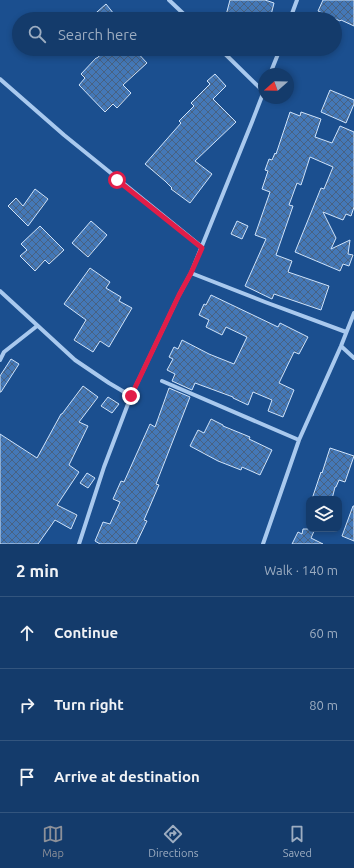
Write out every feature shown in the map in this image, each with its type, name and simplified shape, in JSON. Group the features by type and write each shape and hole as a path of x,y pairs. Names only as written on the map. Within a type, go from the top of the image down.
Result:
{"street":[{"path":"169,0 182,12"},
{"path":"293,12 297,0"},
{"path":"227,56 258,85"},
{"path":"272,68 277,56"},
{"path":"0,79 64,135 202,248"},
{"path":"79,544 104,467 131,396 202,248 259,104"},
{"path":"191,273 346,332"},
{"path":"0,291 75,360 131,396"},
{"path":"263,544 299,440 354,313"},
{"path":"0,360 4,352 38,326"},
{"path":"341,346 354,358"},
{"path":"162,381 299,440"}],"building":[{"path":"230,0 265,0 274,3 272,12 227,12"},
{"path":"323,0 354,0 354,26 342,20 342,12 318,11"},
{"path":"106,4 112,12 97,12"},
{"path":"99,56 140,56 147,63 123,85 131,93 117,108 113,104 105,112 79,85 85,78 81,74"},
{"path":"215,74 226,86 213,99 236,122 195,161 212,174 190,203 171,189 172,188 165,181 145,164 181,123 179,121 194,106 191,103 210,84 207,81"},
{"path":"330,90 354,100 354,104 346,123 321,112"},
{"path":"290,112 300,116 301,112 321,119 315,137 332,143 340,126 354,132 354,207 351,216 346,214 343,220 323,212 336,238 331,249 350,240 348,254 353,255 349,266 343,264 340,271 295,252 321,188 324,189 333,167 310,157 301,185 297,183 289,205 293,206 276,255 292,261 288,272 329,286 321,310 274,294 272,299 245,286 266,239 255,235 270,192 262,189 268,171 265,170 269,159 272,160 275,153 276,154"},
{"path":"35,189 48,199 28,226 8,206 16,198 23,206"},
{"path":"91,221 107,235 88,257 72,243"},
{"path":"237,221 248,226 242,239 231,234"},
{"path":"40,226 64,250 49,264 45,260 35,271 20,256 27,250 21,244"},
{"path":"90,268 110,282 106,288 121,297 119,301 132,308 109,347 100,341 93,352 74,340 86,320 64,304"},
{"path":"211,295 278,327 280,323 308,337 299,354 294,352 279,383 294,390 283,417 268,411 272,400 253,392 248,405 233,397 195,383 192,390 172,381 175,374 167,370 173,359 169,357 174,347 178,349 182,340 209,354 234,364 247,337 226,327 222,335 206,327 209,320 199,315 204,304 206,305"},
{"path":"11,359 19,364 0,392 0,376"},
{"path":"83,386 98,397 79,422 88,426 69,465 79,472 57,505 77,515 71,529 55,520 38,544 0,544 0,434 37,458 61,414"},
{"path":"169,388 190,397 156,484 159,485 144,520 147,521 136,544 100,544 95,541 103,522 110,524 120,502 113,499 121,481 124,482 150,424 155,427"},
{"path":"108,397 119,404 112,413 101,406"},
{"path":"211,419 223,426 250,437 249,439 272,450 260,475 242,467 241,470 218,461 190,446 198,430 204,433"},
{"path":"330,448 354,456 345,482 339,480 333,496 313,496 321,472 322,473"},
{"path":"87,473 95,478 88,488 80,483"},
{"path":"354,506 354,541 342,536"},
{"path":"303,529 306,529 306,532 314,532 311,538 323,544 292,544 298,532 302,534"}],"route":[{"path":"117,180 202,248 131,396"}]}
